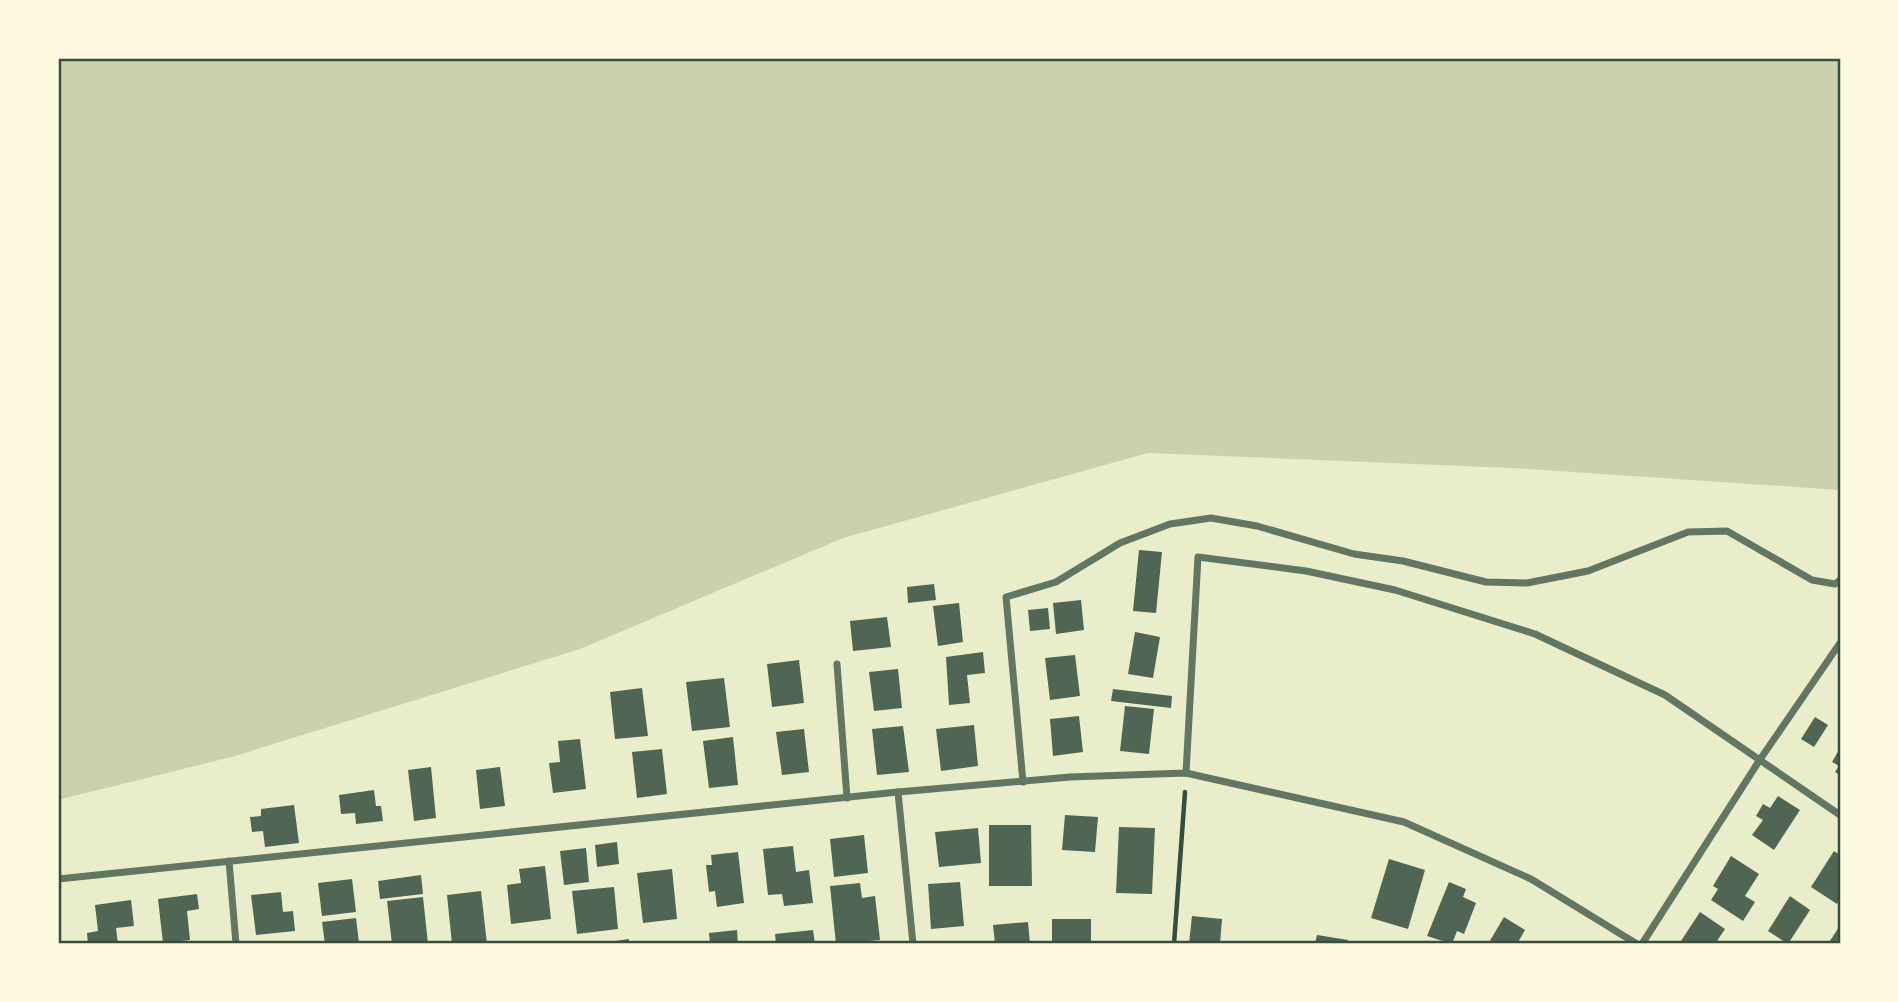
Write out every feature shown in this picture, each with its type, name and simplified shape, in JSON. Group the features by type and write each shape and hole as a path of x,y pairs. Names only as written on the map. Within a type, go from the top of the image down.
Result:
{"street":[{"path":"1023,782 1006,597 1056,582 1120,543 1170,524 1211,519 1245,524 1354,554 1403,561 1486,582 1527,583 1588,571 1688,532 1727,531 1812,580 1835,584 1840,580"},
{"path":"1186,773 1198,557 1306,571 1395,590 1535,634 1665,695 1840,815"},
{"path":"58,879 898,792 1186,773 1404,822 1531,879 1639,944 1840,643"},
{"path":"837,664 847,798"},
{"path":"898,792 913,944"},
{"path":"229,861 236,944"}],"path":[{"path":"1174,944 1186,773"}],"green space":[{"path":"58,58 1840,58 1840,490 1512,468 1148,453 843,538 580,649 235,756 58,800"}],"building":[{"path":"1139,550 1162,552 1156,613 1133,611"},
{"path":"934,584 936,600 908,603 907,587"},
{"path":"1081,600 1084,630 1056,634 1053,603"},
{"path":"959,603 963,642 938,646 933,606"},
{"path":"1048,608 1050,629 1030,631 1028,610"},
{"path":"887,617 891,647 853,651 850,621"},
{"path":"1135,632 1160,637 1153,678 1128,674"},
{"path":"983,652 985,673 967,675 970,703 949,705 946,657"},
{"path":"1075,655 1080,696 1050,700 1045,658"},
{"path":"799,660 804,703 772,707 767,664"},
{"path":"898,669 902,708 874,711 869,672"},
{"path":"724,678 730,727 692,731 686,682"},
{"path":"642,688 648,736 615,739 610,692"},
{"path":"1113,689 1172,696 1171,708 1111,701"},
{"path":"1125,706 1154,709 1149,754 1120,751"},
{"path":"1079,716 1083,752 1053,756 1050,719"},
{"path":"1815,717 1828,725 1814,747 1801,739"},
{"path":"974,725 978,766 941,771 936,729"},
{"path":"903,726 909,772 877,775 872,729"},
{"path":"804,729 809,772 782,775 776,732"},
{"path":"733,737 738,785 709,788 703,741"},
{"path":"580,739 586,789 553,793 549,763 560,762 558,741"},
{"path":"1840,748 1840,775 1835,772 1839,766 1832,762"},
{"path":"662,749 667,794 637,798 632,752"},
{"path":"431,767 436,818 414,821 408,770"},
{"path":"500,767 505,806 480,809 476,770"},
{"path":"374,790 376,806 381,806 383,821 356,824 355,813 341,814 339,795"},
{"path":"1778,796 1800,810 1774,850 1752,835 1763,820 1756,816 1763,804 1770,808"},
{"path":"294,805 299,843 265,847 263,831 252,832 250,817 261,816 261,809"},
{"path":"1065,815 1098,817 1095,852 1062,850"},
{"path":"989,825 1031,825 1032,886 989,886"},
{"path":"1119,827 1155,828 1152,894 1116,893"},
{"path":"978,828 981,863 939,867 935,832"},
{"path":"864,835 868,873 834,877 830,839"},
{"path":"617,842 619,864 597,867 595,845"},
{"path":"793,846 796,872 809,870 813,903 784,906 782,894 768,895 763,849"},
{"path":"586,848 589,882 564,885 560,851"},
{"path":"1834,851 1840,855 1840,898 1837,904 1811,887"},
{"path":"738,852 744,903 717,907 715,891 709,892 706,865 712,865 711,855"},
{"path":"1731,856 1759,874 1745,896 1755,902 1743,921 1711,900 1718,889 1713,886"},
{"path":"1389,859 1425,870 1408,929 1371,918"},
{"path":"545,866 551,919 511,924 507,885 521,883 519,869"},
{"path":"672,869 677,919 643,923 637,873"},
{"path":"421,875 423,894 380,899 378,881"},
{"path":"352,879 356,912 322,916 318,883"},
{"path":"960,882 964,926 931,929 928,884"},
{"path":"1449,882 1466,889 1463,897 1476,903 1464,934 1457,931 1452,944 1427,936"},
{"path":"860,883 862,898 875,896 880,940 836,944 830,886"},
{"path":"614,887 618,929 577,934 572,891"},
{"path":"481,891 487,944 452,944 447,895"},
{"path":"281,892 283,912 293,911 295,931 256,935 251,895"},
{"path":"197,894 199,909 187,911 190,940 163,943 158,899"},
{"path":"1790,896 1810,910 1788,944 1768,931"},
{"path":"423,897 428,944 392,944 387,901"},
{"path":"131,900 134,926 116,928 118,944 88,944 87,933 98,931 95,905"},
{"path":"1700,912 1725,929 1715,944 1679,944"},
{"path":"1192,916 1222,919 1220,944 1189,944"},
{"path":"1504,917 1525,930 1517,944 1488,944"},
{"path":"356,918 359,943 325,944 322,922"},
{"path":"1052,919 1091,919 1091,944 1052,944"},
{"path":"1028,922 1030,944 995,944 993,925"},
{"path":"1839,927 1840,944 1828,944"},
{"path":"737,930 738,944 710,944 709,933"},
{"path":"813,930 815,944 776,944 775,934"},
{"path":"1317,935 1348,940 1347,944 1315,944"},
{"path":"629,939 629,944 602,944 602,943"}]}
